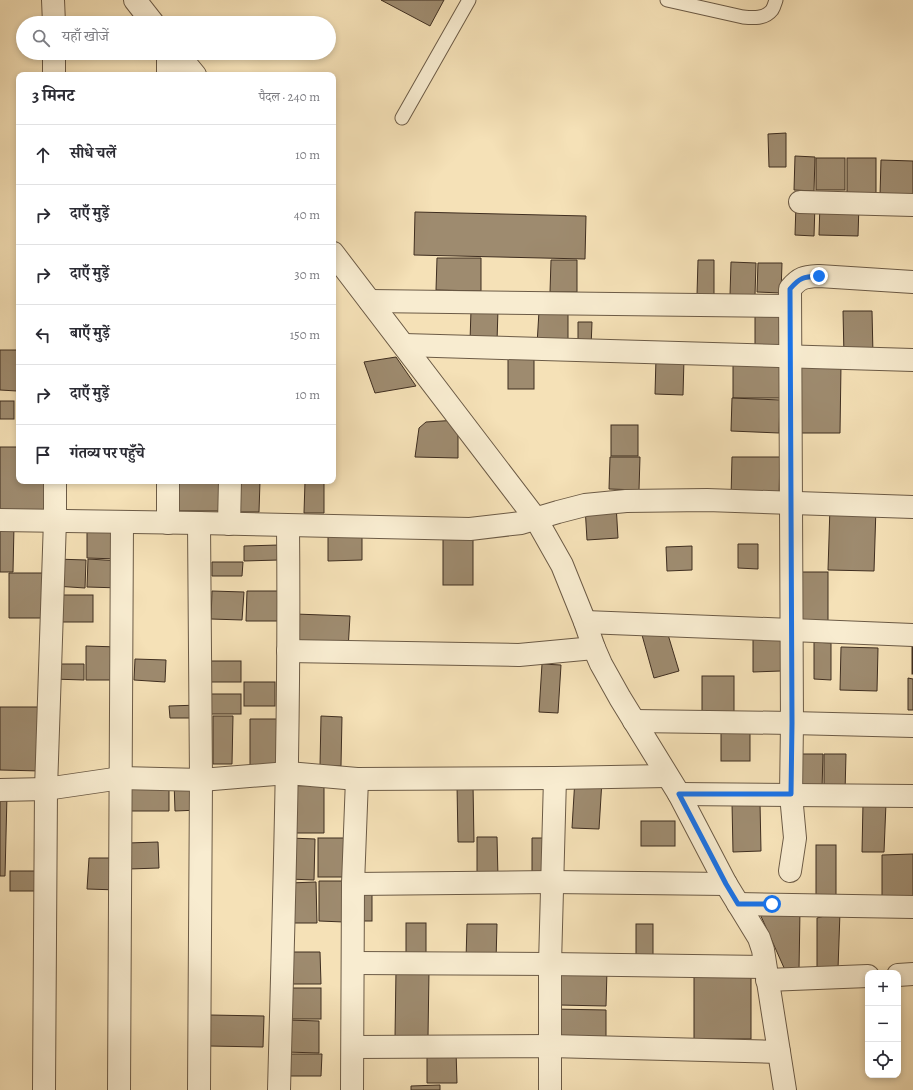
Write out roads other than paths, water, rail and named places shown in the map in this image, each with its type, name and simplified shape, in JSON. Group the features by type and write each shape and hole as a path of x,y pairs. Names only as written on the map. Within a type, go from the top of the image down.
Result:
{"street":[{"path":"53,0 54,16"},
{"path":"135,0 148,16"},
{"path":"54,60 54,72"},
{"path":"168,60 168,72"},
{"path":"183,60 193,72"},
{"path":"800,202 913,205"},
{"path":"336,257 536,519 562,565 594,648 620,698 679,794 726,884 759,938 785,1090"},
{"path":"790,871 795,838 791,794 790,289 797,281 806,276 913,282"},
{"path":"370,301 790,306"},
{"path":"404,345 913,360"},
{"path":"44,1090 46,789 55,484"},
{"path":"168,484 168,523"},
{"path":"229,524 230,484"},
{"path":"0,520 470,529 521,523 585,505 626,501 707,500 913,507"},
{"path":"119,1090 122,522"},
{"path":"199,523 201,780 200,1090"},
{"path":"279,1090 288,773 288,526"},
{"path":"585,622 913,635"},
{"path":"288,651 519,655 594,648"},
{"path":"634,721 913,726"},
{"path":"0,790 46,789 121,778 201,780 288,773 357,779 667,776"},
{"path":"550,1090 550,964 555,778"},
{"path":"352,1090 353,884 357,779"},
{"path":"679,794 913,796"},
{"path":"353,884 552,882 726,884"},
{"path":"738,904 913,907"},
{"path":"353,963 550,964 865,976"},
{"path":"901,975 913,974"},
{"path":"353,1047 550,1046 779,1052"}],"lane":[{"path":"402,118 469,0"},
{"path":"667,0 743,17 755,18 765,15 772,10 776,0"}]}
